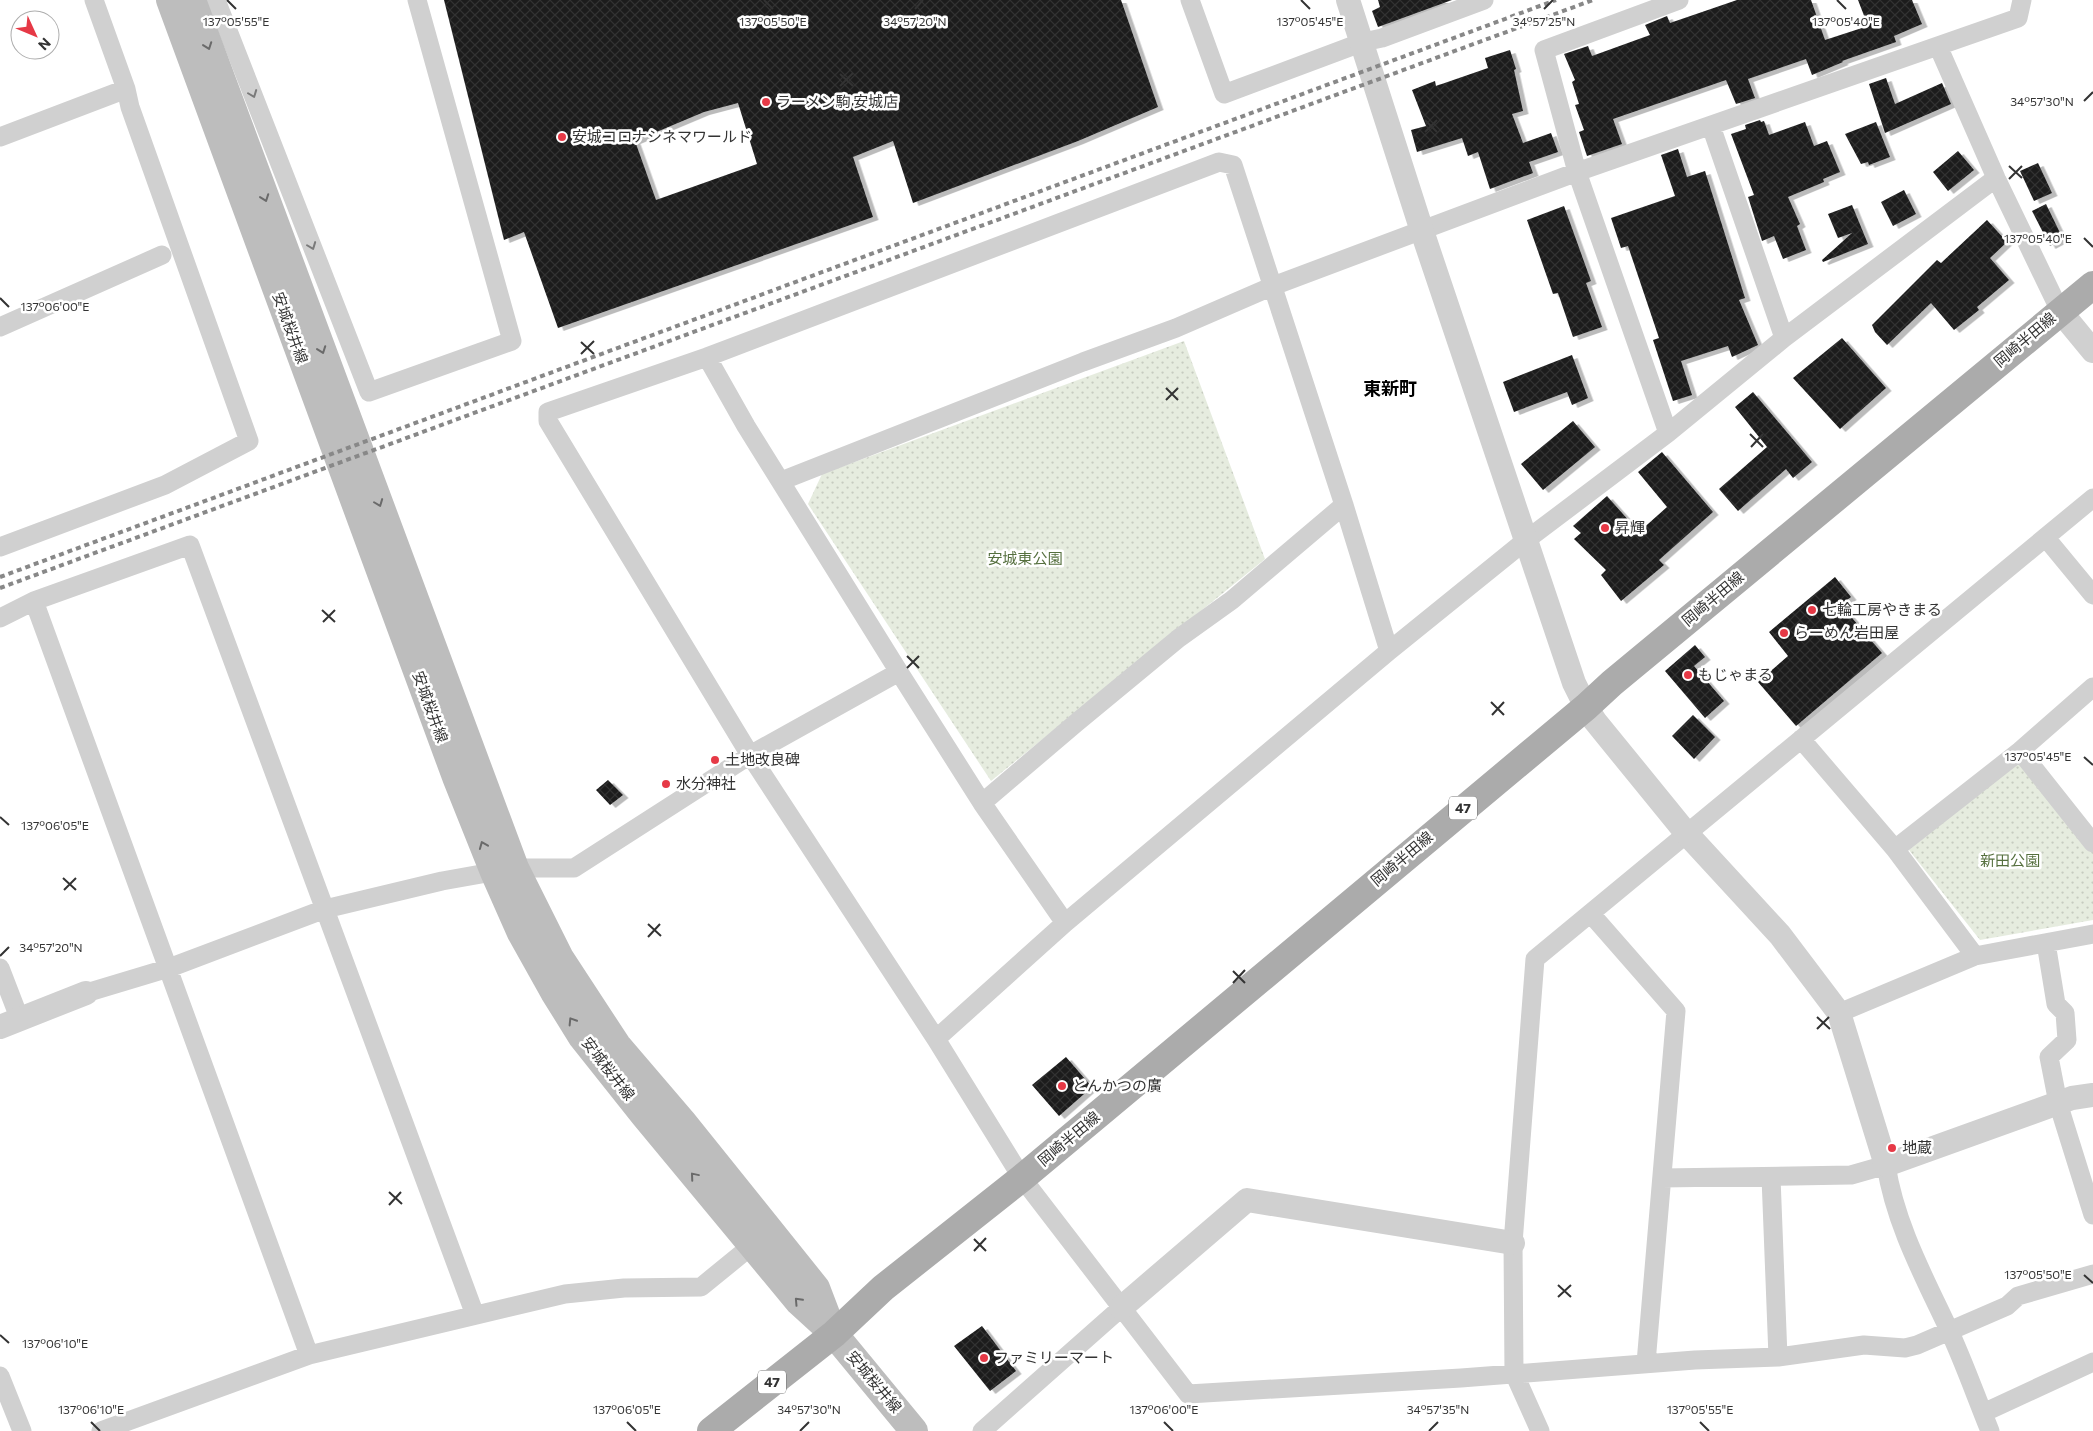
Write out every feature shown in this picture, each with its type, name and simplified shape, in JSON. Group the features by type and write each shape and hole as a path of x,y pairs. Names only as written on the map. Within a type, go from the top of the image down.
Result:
{"main road":[{"name":"安城桜井線","path":"170,0 421,684 504,870 617,1045 682,1121 761,1238 816,1288 834,1334 914,1431"},
{"name":"安城桜井線","path":"192,0 504,870"},
{"name":"岡崎半田線","path":"711,1431 834,1334 884,1288 1022,1178 1586,707 1619,677 2093,285"}],"street":[{"path":"0,547 165,485 249,441 94,0"},
{"path":"216,0 369,392 512,341 417,0"},
{"path":"1190,0 1224,94 1363,42 1382,38 1473,2"},
{"path":"1348,0 1422,231 1574,683 1595,721 1687,834 1780,935 1839,1013 1886,1165 1890,1189 1913,1257 1949,1330 1990,1431"},
{"path":"1668,433 1577,172 1544,50 1679,0"},
{"path":"781,481 1083,362 1176,328 1273,286 1577,172 2018,18 2022,0"},
{"path":"1938,46 1996,178 2060,311 2093,351"},
{"path":"0,137 126,89"},
{"path":"1711,126 1784,338"},
{"path":"1389,650 1233,165 1220,162 707,357 548,412 548,420 750,755 936,1039 1022,1178 1188,1394 1461,1378 1646,1363 1778,1357 1864,1344 1905,1348 1917,1345 2007,1306 2018,1296 2093,1274"},
{"path":"936,1039 1065,923 1389,650 1525,541 1668,433 1784,338 1996,178"},
{"path":"0,327 162,255"},
{"path":"707,357 746,426 899,672 982,803 1065,923"},
{"path":"1540,1431 1514,1373 1513,1242 1535,959 2093,498"},
{"path":"982,803 1083,716 1179,638 1232,600 1344,506"},
{"path":"2046,538 2093,595"},
{"path":"0,618 34,601 190,545 475,1315"},
{"path":"34,601 309,1355"},
{"path":"0,968 10,1024 86,993 169,968 325,910 442,880 504,870 574,868 750,755 899,672"},
{"path":"1895,849 2020,750 2093,687"},
{"path":"1801,739 1895,849 1975,956"},
{"path":"2020,750 2093,844"},
{"path":"1591,914 1676,1012 1646,1363"},
{"path":"1839,1013 1975,956 2093,934"},
{"path":"2046,942 2056,1004 2065,1013 2067,1040 2049,1057 2058,1103 2093,1215"},
{"path":"1662,1178 1851,1175 1886,1165 2072,1098 2093,1095"},
{"path":"1771,1177 1778,1357"},
{"path":"982,1431 1247,1200 1513,1242"},
{"path":"100,1431 309,1355 475,1315 565,1294 624,1288 700,1287 761,1238"},
{"path":"1982,1413 2093,1362"},
{"path":"0,1376 22,1431"}],"green space":[{"name":"安城東公園","path":"1184,341 1265,559 991,781 808,504 822,474"},
{"name":"新田公園","path":"2021,758 2093,849 2093,920 1980,940 1909,850"}],"building":[{"path":"444,0 1121,0 1158,107 1078,141 913,203 893,141 853,157 873,217 558,328 524,232 504,240","holes":["738,103 757,164 656,200 635,141 704,112"]},
{"path":"1378,0 1452,0 1378,27 1372,11 1380,7"},
{"path":"1737,0 1811,0 1825,40 1868,26 1858,0 1912,0 1922,24 1894,36 1896,42 1842,61 1812,75 1806,59 1748,79 1755,98 1736,104 1726,80 1613,119 1622,144 1587,156 1579,132 1584,130 1575,105 1579,104 1572,82 1575,80 1564,54 1588,46 1592,56 1650,35 1645,25 1667,16 1670,23"},
{"path":"1510,50 1516,69 1514,70 1523,111 1512,114 1523,143 1551,133 1558,152 1529,162 1533,173 1490,189 1478,152 1468,156 1462,138 1417,152 1411,130 1426,126 1412,90 1435,81 1436,86 1488,68 1485,58"},
{"path":"1886,78 1895,104 1942,83 1951,104 1885,133 1869,84"},
{"path":"1760,120 1761,122 1764,121 1769,135 1805,122 1814,146 1827,141 1840,172 1823,179 1824,182 1788,197 1800,224 1797,226 1806,250 1783,259 1774,236 1762,241 1748,197 1754,195 1731,134 1746,129 1745,125"},
{"path":"1876,122 1890,157 1869,165 1868,162 1861,164 1845,134"},
{"path":"1678,149 1687,177 1705,171 1745,298 1739,300 1758,345 1732,357 1728,346 1681,361 1692,395 1673,401 1653,340 1659,338 1628,246 1621,248 1611,218 1675,196 1661,155"},
{"path":"1958,151 1974,170 1948,191 1933,172"},
{"path":"2038,163 2052,193 2034,201 2020,171"},
{"path":"1904,190 1916,214 1893,226 1881,202"},
{"path":"2046,204 2063,239 2050,246 2032,211"},
{"path":"1852,205 1868,244 1823,262 1822,260 1852,233 1838,238 1828,214"},
{"path":"1564,206 1591,281 1586,283 1602,327 1573,337 1558,293 1553,294 1527,220"},
{"path":"1987,220 2007,242 1990,258 2009,280 1977,307 1979,310 1954,330 1931,303 1887,345 1875,332 1872,325 1937,260 1941,263"},
{"path":"1842,338 1886,388 1840,429 1793,378"},
{"path":"1572,355 1588,398 1572,405 1567,392 1514,412 1503,382"},
{"path":"1753,392 1812,462 1793,478 1786,469 1738,511 1719,489 1767,447 1735,407"},
{"path":"1573,421 1595,447 1543,490 1521,464"},
{"path":"1662,452 1713,512 1659,560 1664,565 1621,601 1601,575 1606,570 1574,539 1581,533 1573,526 1607,496 1639,532 1667,507 1638,472"},
{"path":"1835,577 1851,597 1841,605 1882,653 1796,726 1758,682 1788,656 1769,632"},
{"path":"1695,645 1705,657 1694,666 1724,701 1705,718 1665,671"},
{"path":"1693,715 1715,737 1694,759 1672,736"},
{"path":"608,780 623,795 610,805 596,790"},
{"path":"1066,1057 1092,1087 1059,1116 1032,1085"},
{"path":"982,1326 1016,1371 990,1391 954,1346"}],"railway":[{"path":"0,577 1556,0"},
{"path":"0,588 1593,0"}],"place":[{"name":"ラーメン駒 安城店","path":"766,102"},
{"name":"安城コロナシネマワールド","path":"562,137"},
{"name":"昇輝","path":"1605,528"},
{"name":"七輪工房やきまる","path":"1812,610"},
{"name":"らーめん岩田屋","path":"1784,633"},
{"name":"もじゃまる","path":"1688,675"},
{"name":"土地改良碑","path":"715,760"},
{"name":"水分神社","path":"666,784"},
{"name":"とんかつの廣","path":"1062,1086"},
{"name":"地蔵","path":"1892,1148"},
{"name":"ファミリーマート","path":"984,1358"}],"district":[{"name":"東新町","path":"1390,389"}]}
